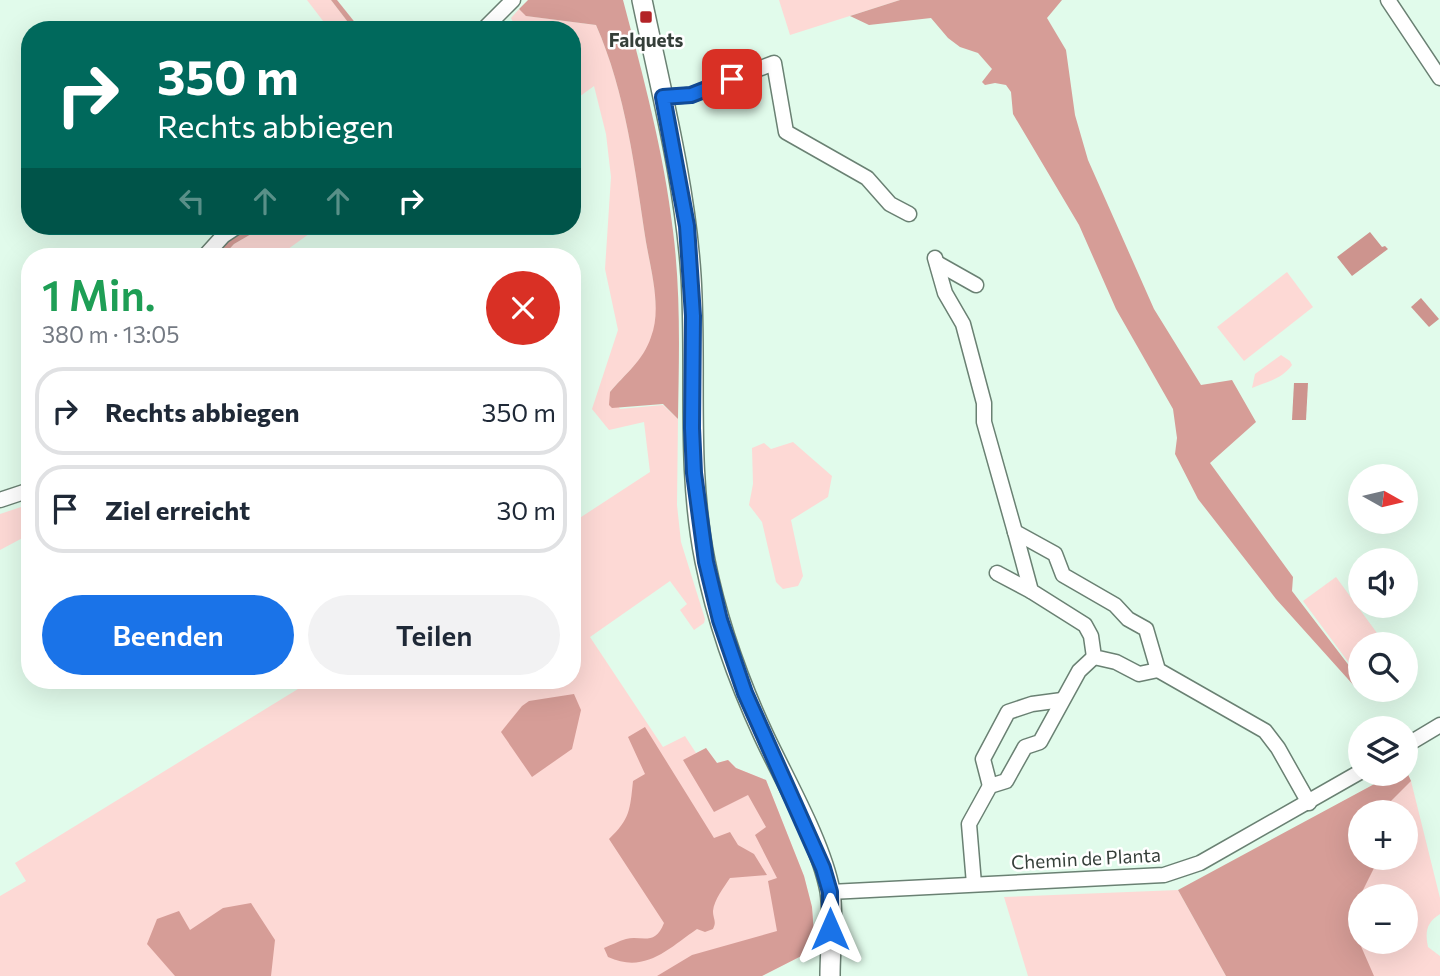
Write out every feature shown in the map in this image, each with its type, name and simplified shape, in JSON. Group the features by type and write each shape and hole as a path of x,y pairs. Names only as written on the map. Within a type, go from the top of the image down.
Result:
{"main road":[{"path":"642,0 687,226 693,316 694,473 706,562 720,620 741,683 807,828 830,892 830,976"}],"street":[{"path":"492,21 513,0"},
{"path":"1388,0 1440,78"},
{"path":"663,97 691,95 774,63 786,132 867,178 890,204 909,214"},
{"path":"212,248 224,235"},
{"path":"976,285 936,260 945,293 963,324 984,403 984,422 1031,591"},
{"path":"0,500 21,493"},
{"path":"1015,532 1055,554 1063,575 1115,606 1128,619 1146,629 1158,670"},
{"path":"998,573 1085,625 1091,636 1094,657"},
{"path":"1094,657 1116,662 1139,674 1158,670 1265,730 1279,748 1309,803"},
{"path":"974,884 969,824 990,786 1006,780 1025,747 1040,742 1079,671 1094,657"},
{"path":"990,786 983,758 1008,712 1032,704 1062,700"},
{"path":"1418,738 1440,725"},
{"name":"Chemin de Planta","path":"830,892 1164,875 1200,863 1348,779"}],"shaded area":[{"path":"307,0 331,0 347,21 323,21"},
{"path":"331,0 337,0 354,21 347,21"},
{"path":"528,0 623,0 658,143 673,231 678,302 678,419 663,404 612,408 609,405 610,392 648,346 654,326 656,302 628,132 615,77 596,25 526,16 519,9"},
{"path":"779,0 900,0 790,35"},
{"path":"900,0 1062,0 1047,18 1066,50 1075,115 1088,160 1154,309 1201,385 1232,380 1256,422 1210,463 1293,577 1292,591 1348,664 1348,679 1276,599 1198,499 1175,454 1177,438 1173,409 1116,309 1079,225 1013,114 1011,92 1006,85 985,85 982,82 992,69 978,53 960,47 948,38 931,18 869,25 850,16"},
{"path":"519,9 527,16 565,21 512,21 511,18"},
{"path":"581,23 596,25 615,77 633,159 655,290 656,314 652,337 644,353 610,392 620,409 663,405 678,419 677,505 681,542 705,619 704,623 694,630 680,610 687,604 670,581 590,637 663,747 685,736 696,753 706,748 717,763 728,760 736,768 766,780 804,876 812,907 815,949 762,976 0,976 0,896 26,881 15,863 298,689 581,689 581,517 650,472 644,422 609,430 592,409 618,330 605,269 611,177 606,134 594,86 581,95"},
{"path":"1370,232 1382,247 1388,249 1352,276 1337,257"},
{"path":"237,235 250,235 230,248 220,248"},
{"path":"250,235 308,235 289,248 230,248"},
{"path":"1287,272 1313,307 1244,361 1217,327"},
{"path":"1421,298 1439,319 1429,327 1411,307"},
{"path":"1281,355 1292,365 1288,370 1274,380 1252,388 1255,374"},
{"path":"1294,383 1308,383 1306,420 1292,420"},
{"path":"793,442 832,476 828,497 791,520 803,576 798,586 783,589 776,582 762,522 749,505 753,484 752,448 764,443 771,449"},
{"path":"21,507 21,539 0,550 0,514"},
{"path":"1336,577 1348,593 1348,618 1366,618 1376,632 1348,632 1348,662 1303,601"},
{"path":"574,694 581,710 572,749 532,777 501,732 529,701"},
{"path":"645,727 714,838 730,832 738,845 754,854 767,875 730,878 714,907 713,929 705,932 697,929 656,957 633,963 608,957 604,948 626,939 652,938 664,923 609,839 628,813 633,781 645,774 628,737"},
{"path":"706,748 717,763 728,760 736,768 766,780 804,876 812,907 815,949 762,976 657,976 692,955 777,931 768,881 777,878 755,835 766,827 748,795 714,812 683,760"},
{"path":"1371,786 1412,786 1416,800 1348,800 1348,870 1418,870 1418,809 1440,898 1440,914 1429,924 1427,937 1428,947 1440,956 1440,976 1294,976 1238,859"},
{"path":"1371,786 1406,786 1392,800 1348,800 1348,870 1373,870 1366,884 1348,884 1348,954 1364,954 1374,976 1226,976 1178,890"},
{"path":"1178,890 1226,976 1028,976 1004,897"},
{"path":"251,903 275,940 271,976 175,976 147,944 157,919 179,911 190,930 223,908"}],"place":[{"name":"Falquets","path":"646,17"}],"route":[{"path":"732,79 691,95 663,97 687,226 691,274 692,428 697,507 706,562 720,620 745,693 823,868 830,892 830,929"}]}
